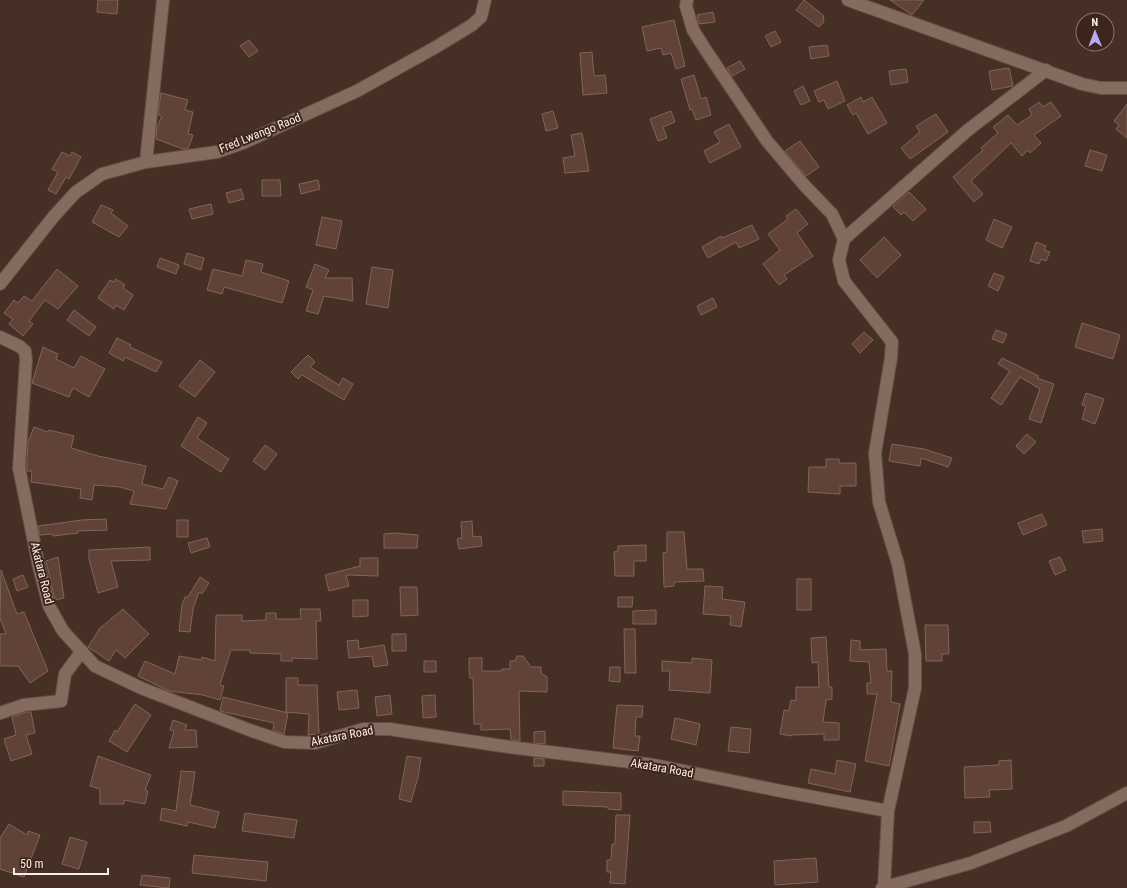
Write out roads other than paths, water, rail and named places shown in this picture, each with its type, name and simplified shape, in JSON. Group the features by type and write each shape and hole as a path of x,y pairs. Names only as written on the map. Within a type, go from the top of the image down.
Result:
{"street":[{"path":"146,162 163,0"},
{"name":"Fred Lwango Raod","path":"0,284 54,216 76,192 102,174 146,162 217,152 357,91 472,25 481,17 485,0"},
{"path":"686,0 686,6 693,30 707,52 766,141 804,186 832,214 844,239"},
{"path":"848,0 1082,84 1101,88 1127,88"},
{"path":"1046,70 968,130 844,239 839,260 844,281 892,342 891,358 875,453 879,502 898,564 915,654 915,688 888,811 883,887 972,863 1066,826 1127,793"},
{"name":"Akatara Road","path":"0,337 19,346 25,351 26,360 19,468 39,568 49,606 63,631 95,666 141,688 252,731 285,742 315,744 364,729 389,728 509,746 654,765 888,811"},
{"path":"0,712 24,705 61,702 65,674 82,651"}]}
